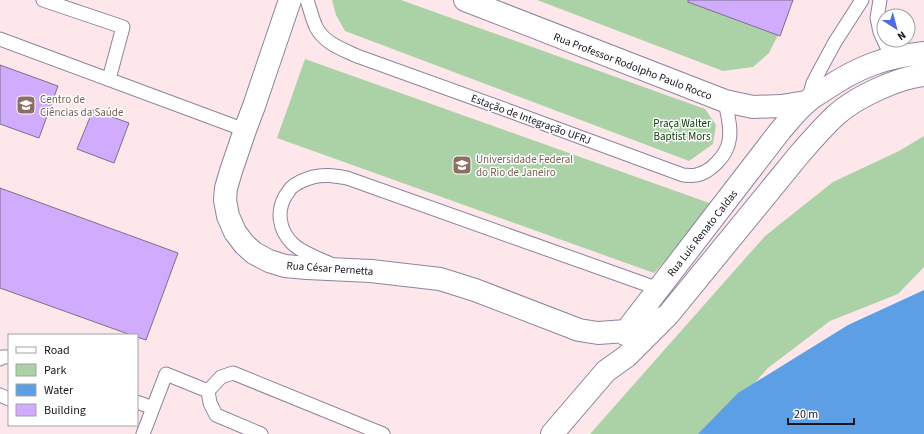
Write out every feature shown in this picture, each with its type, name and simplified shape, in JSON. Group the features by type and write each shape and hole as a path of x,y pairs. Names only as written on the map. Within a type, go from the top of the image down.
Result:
{"street":[{"name":"Rua César Pernetta","path":"290,0 226,188 228,216 235,232 244,244 254,253 269,261 284,266 371,271 440,280 475,290 579,330 598,333 626,331 659,320 668,315"},
{"name":"Rua Professor Rodolpho Paulo Rocco","path":"464,0 725,101 753,106 781,106 809,100"},
{"path":"809,100 837,81 875,62 906,55 924,53"},
{"name":"Rua Luís Renato Caldas","path":"552,434 606,371 626,356 668,315 816,134 837,114 857,100 876,90 908,77 924,75"},
{"name":"Rua Luís Renato Caldas","path":"606,371 626,331 780,131 809,100"}],"lane":[{"path":"43,0 123,27 110,79"},
{"name":"Estação de Integração UFRJ","path":"307,0 317,29 328,42 342,50 683,175 696,175 706,171 716,163 724,153 729,142 730,126 725,101"},
{"name":"Rua Luís Renato Caldas","path":"809,100 813,83 835,42 862,0"},
{"path":"880,0 877,18 880,32 892,58"},
{"path":"0,39 245,130"},
{"path":"344,270 307,253 293,244 285,234 280,221 280,210 283,200 291,188 300,182 314,177 328,175 347,178 659,289"},
{"path":"208,391 221,376 233,373 383,434"},
{"path":"143,434 166,374 208,391"},
{"path":"208,391 210,403 216,415 261,434"},
{"path":"138,402 153,408"}],"shaded area":[{"name":"Universidade Federal do Rio de Janeiro","path":"0,0 924,0 924,290 848,325 738,393 698,434 0,434"}],"green space":[{"name":"Praça Walter Baptist Mors","path":"332,0 401,0 705,109 716,125 713,144 689,161 345,31 336,15"},
{"path":"537,0 705,0 781,29 769,53 753,67 723,71"},
{"path":"305,59 715,205 654,273 277,138"},
{"path":"924,136 924,267 898,294 830,321 768,368 725,416 717,434 590,434 765,236 833,182 899,151"}],"water":[{"path":"924,290 924,434 698,434 738,393 848,325"}],"building":[{"path":"688,0 793,0 780,36 688,2"},
{"name":"Centro de Ciências da Saúde","path":"0,65 58,86 39,138 0,124"},
{"path":"93,110 129,123 114,163 77,149"},
{"path":"0,188 178,253 146,340 138,337 138,334 128,334 0,288"}],"place":[{"name":"Centro de Ciências da Saúde","path":"26,105"},
{"name":"Universidade Federal do Rio de Janeiro","path":"462,165"}]}
